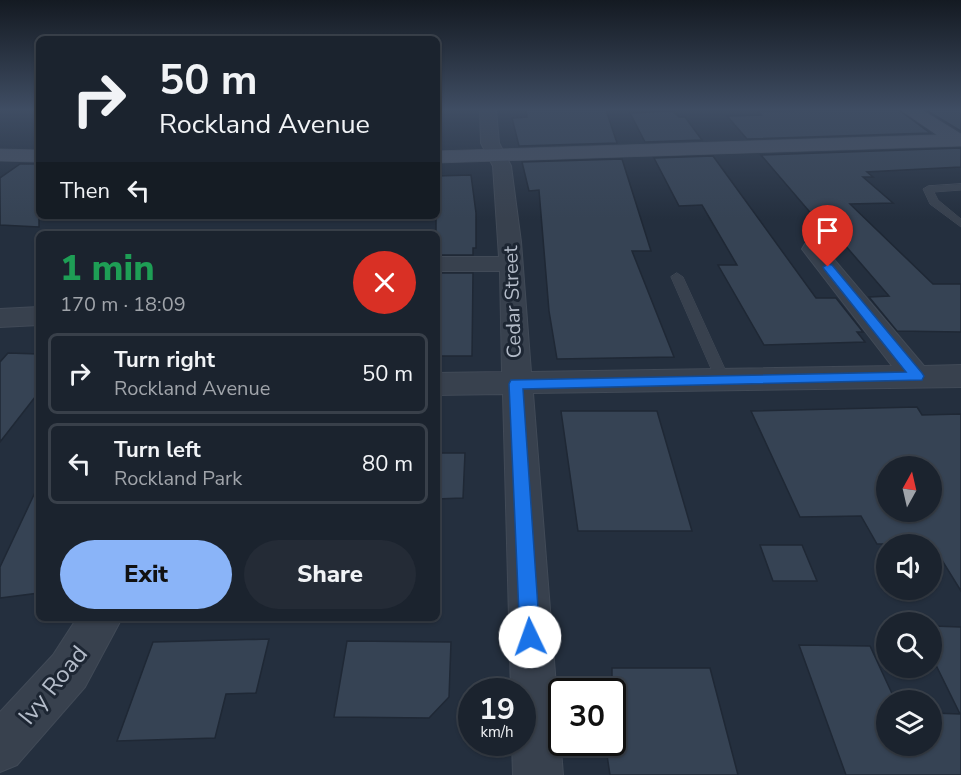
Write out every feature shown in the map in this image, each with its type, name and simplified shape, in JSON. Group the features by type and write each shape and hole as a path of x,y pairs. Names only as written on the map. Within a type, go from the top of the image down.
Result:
{"street":[{"name":"Cedar Street","path":"492,146 502,166 511,264 515,384 538,775"},
{"path":"440,157 789,146"},
{"path":"0,155 36,156"},
{"path":"813,249 917,376"},
{"path":"440,264 511,264"},
{"path":"0,318 36,316"},
{"path":"440,384 961,376"},
{"name":"Ivy Road","path":"0,748 69,671 99,621"}],"lane":[{"path":"961,187 928,189 934,202 961,224"},
{"path":"676,277 723,380"}],"building":[{"path":"961,148 961,167 867,172 873,177 863,177 893,203 850,204 933,284 961,284 961,332 897,331 869,297 889,296 844,244 838,245 761,155"},
{"path":"713,156 816,298 836,298 863,332 857,332 865,342 764,345 718,265 737,265 702,205 679,206 654,158"},
{"path":"622,159 651,251 632,251 674,357 557,359 549,311 539,190 529,191 522,162"},
{"path":"20,164 36,164 36,219 39,219 39,227 0,225 0,178"},
{"path":"471,175 476,213 476,248 473,248 473,255 440,255 440,231 436,231 436,219 440,219 440,176"},
{"path":"440,273 473,273 472,356 440,356"},
{"path":"8,353 36,354 36,396 0,442 0,362"},
{"path":"917,407 922,415 961,414 961,591 942,560 942,534 876,534 876,542 861,516 800,517 751,411"},
{"path":"561,411 657,411 692,531 578,531"},
{"path":"440,453 465,453 463,498 440,499"},
{"path":"36,490 36,593 0,598 0,567"},
{"path":"760,545 802,545 817,581 773,581"},
{"path":"942,626 961,627 961,775 846,775 799,645 870,646 876,659 876,678 885,678 890,690 876,690 876,756 942,756 942,713 960,714 942,677"},
{"path":"269,639 256,693 226,694 215,738 117,741 153,642"},
{"path":"347,641 451,642 449,697 429,718 334,717"},
{"path":"612,668 710,668 738,775 610,775 607,756 626,756 626,678 612,678"}],"route":[{"path":"530,637 515,384 917,376 828,267"}]}
